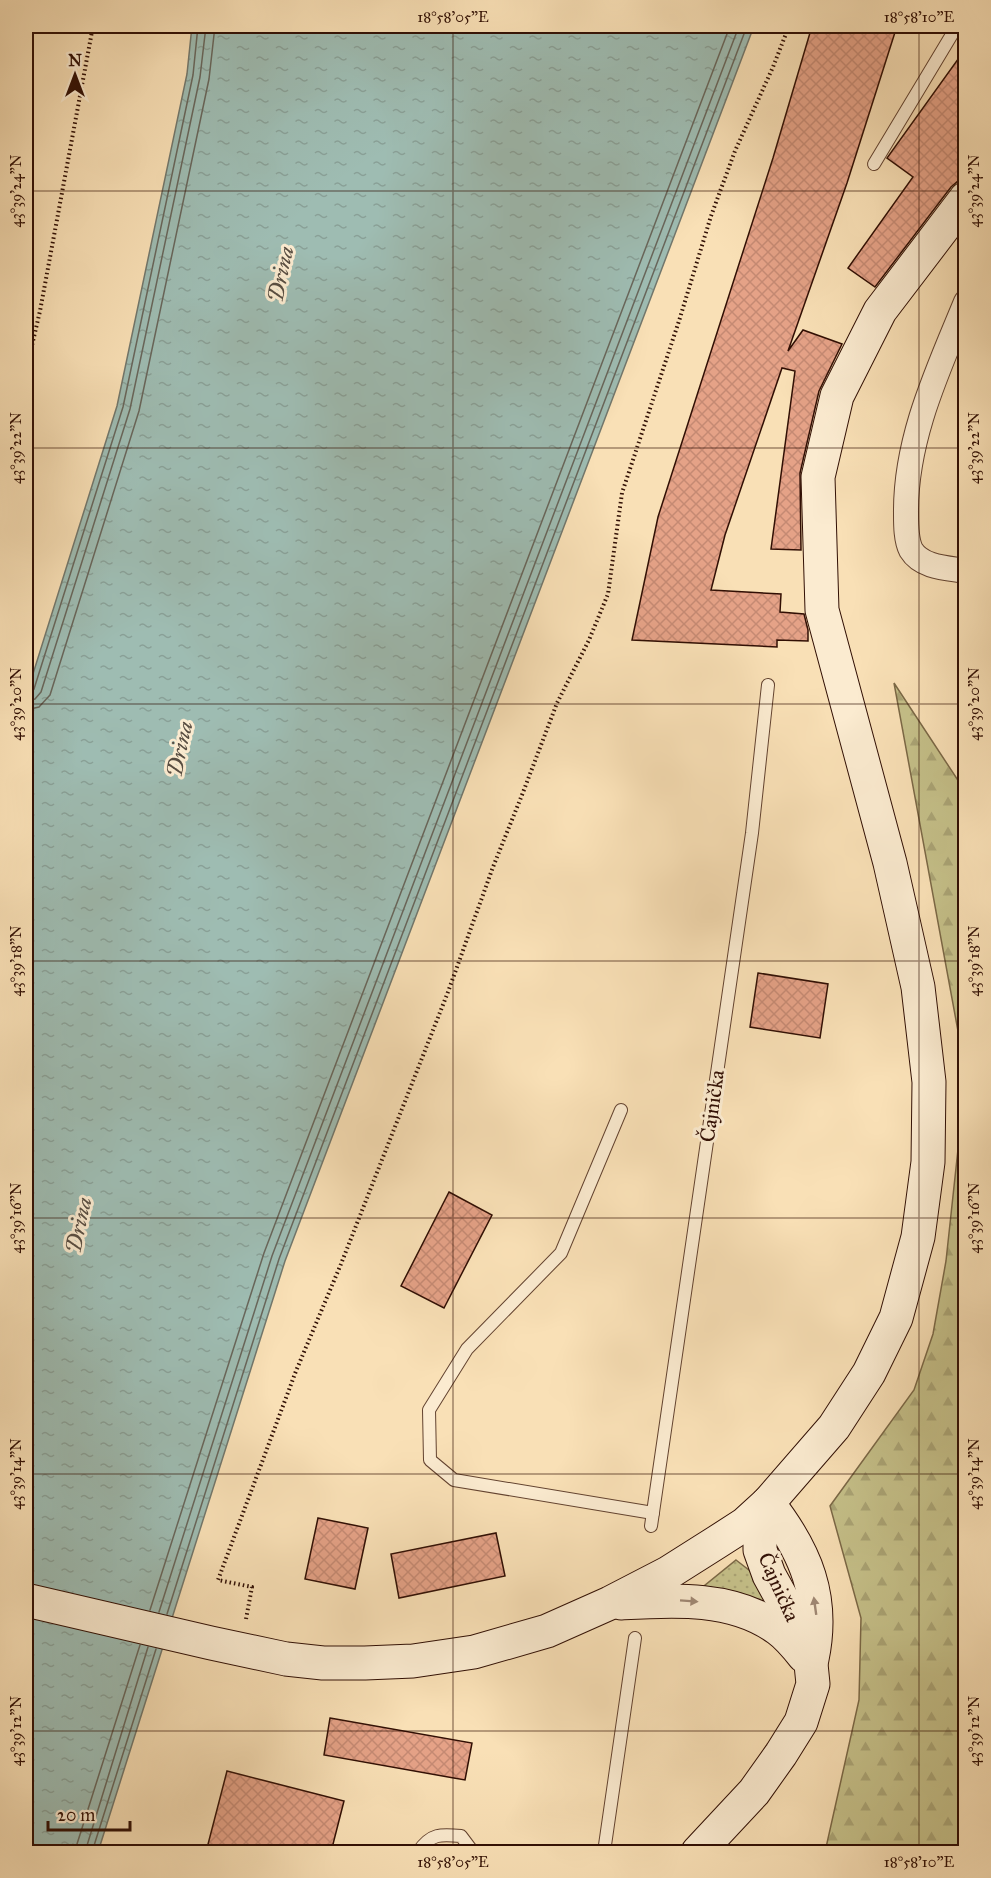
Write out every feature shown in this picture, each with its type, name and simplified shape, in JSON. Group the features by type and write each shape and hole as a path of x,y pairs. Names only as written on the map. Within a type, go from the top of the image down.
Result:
{"main road":[{"path":"26,1600 286,1659 322,1663 413,1661 474,1652 547,1631 610,1603 668,1573 745,1524 768,1503 834,1427 869,1373 896,1318 918,1237 928,1162 929,1082 918,987 890,862 822,610 818,477 837,396 880,311 966,198"},
{"name":"Čajnička","path":"698,1852 754,1792 801,1722 813,1684 811,1664 791,1615 769,1575 760,1550 760,1528 768,1503"},
{"path":"610,1603 674,1600 712,1603 744,1611 778,1628 811,1664"}],"street":[{"path":"966,302 917,427 907,481 906,510 906,530 911,550 933,566 966,572"}],"lane":[{"path":"874,164 957,26"},
{"name":"Čajnička","path":"651,1526 752,833 768,685"},
{"path":"621,1110 561,1253 467,1350 429,1410 430,1460 454,1480 653,1513"},
{"path":"604,1852 635,1638"},
{"path":"418,1852 423,1844 440,1834 461,1836 473,1852"}],"path":[{"path":"26,371 40,311 93,26"},
{"path":"225,1646 252,1587 218,1580 296,1371 341,1264 444,1003 493,867 557,703 589,640 608,594 622,493 711,216 735,151 789,26"}],"green space":[{"path":"894,683 965,791 965,1852 825,1852 859,1700 861,1618 830,1506 914,1390 933,1334 946,1261 959,1140 960,1042"},
{"path":"736,1560 754,1574 774,1607 704,1586"}],"water":[{"name":"Drina","path":"192,26 549,26 550,30 553,26 754,26 285,1261 98,1852 26,1852 26,696 117,406 187,74"}],"building":[{"path":"812,26 897,26 847,183 788,351 803,330 842,344 819,391 800,473 801,550 771,549 795,371 782,368 725,535 711,590 781,594 780,612 804,614 808,641 777,640 777,647 632,640 658,517 773,158"},
{"path":"966,48 966,179 958,181 951,187 875,287 848,268 913,177 887,158"},
{"path":"758,973 828,984 820,1038 750,1027"},
{"path":"449,1192 492,1215 444,1308 401,1286"},
{"path":"318,1518 368,1528 355,1589 305,1579"},
{"path":"496,1533 505,1576 399,1598 391,1554"},
{"path":"330,1718 472,1743 465,1780 324,1755"},
{"path":"227,1771 344,1801 331,1852 206,1852"}]}
